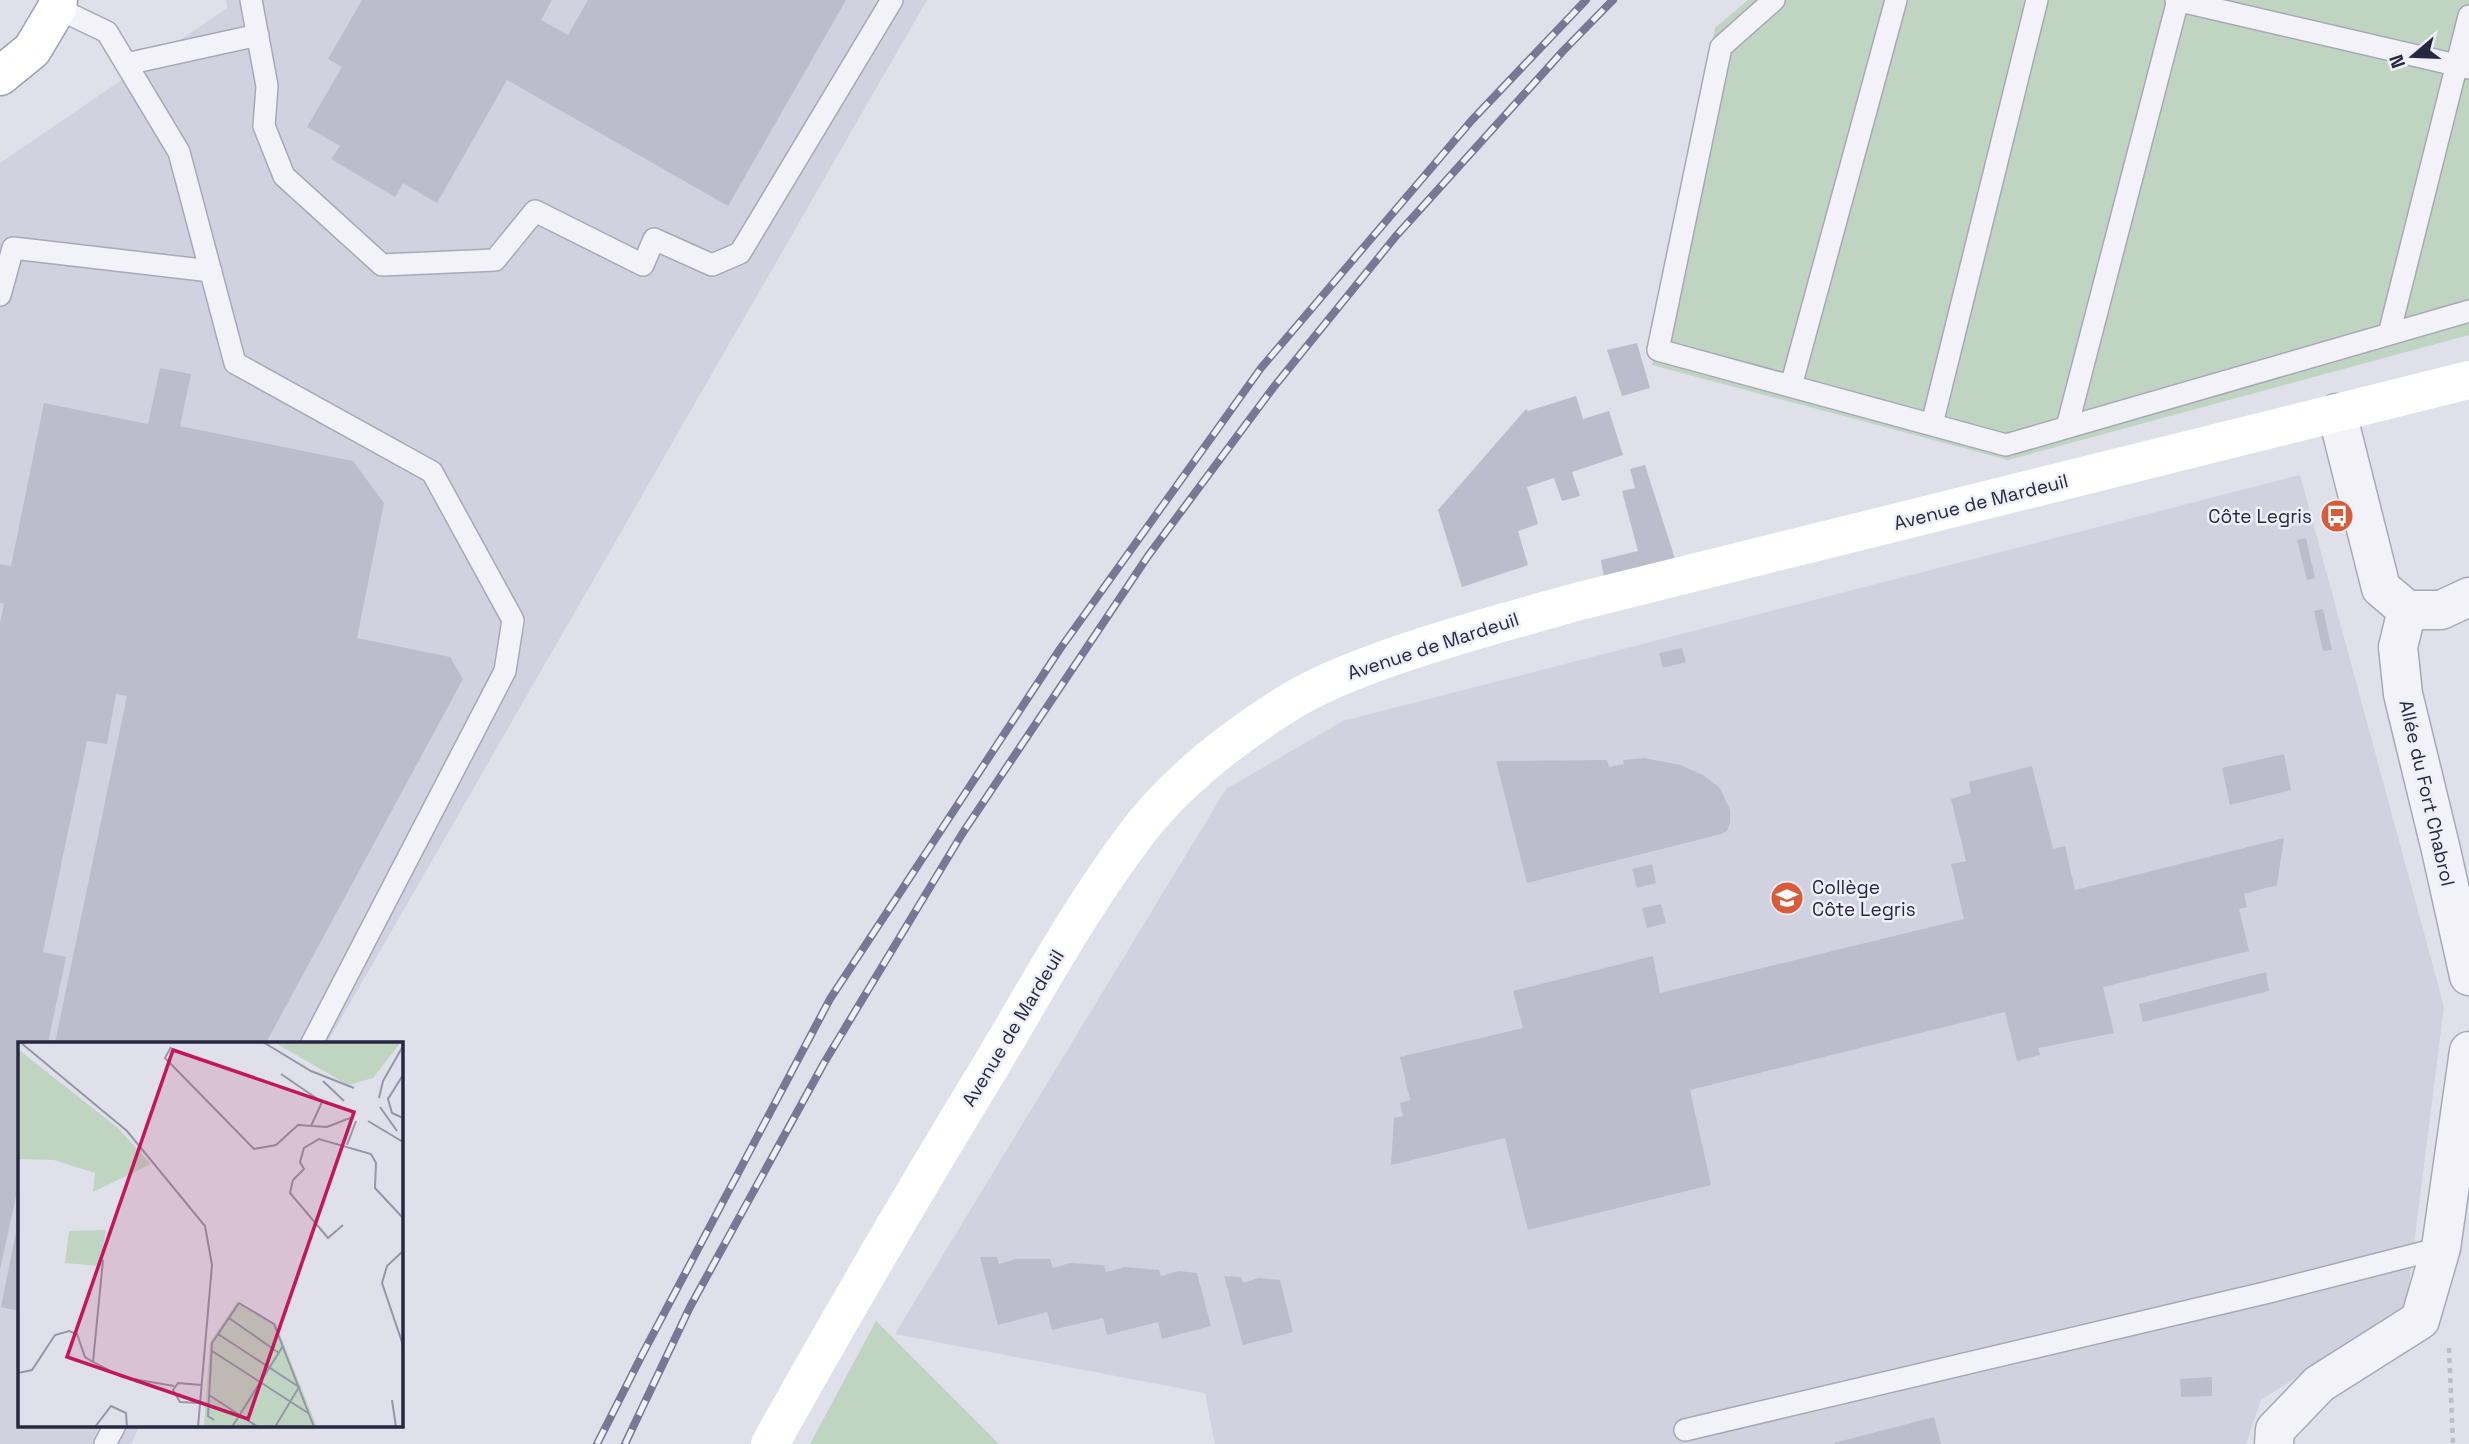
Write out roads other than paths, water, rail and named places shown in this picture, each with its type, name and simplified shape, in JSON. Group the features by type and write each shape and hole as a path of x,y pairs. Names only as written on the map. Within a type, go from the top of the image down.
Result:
{"street":[{"path":"0,76 33,50 57,4"},
{"name":"Avenue de Mardeuil","path":"770,1444 887,1236 1094,894 1139,831 1185,781 1238,736 1288,702 1337,677 1447,638 1580,601 2469,380"},
{"path":"2337,414 2381,588 2407,610 2441,610 2469,597"},
{"name":"Allée du Fort Chabrol","path":"2407,610 2398,647 2403,694 2469,976"},
{"path":"2274,1444 2274,1430 2319,1384 2420,1320 2441,1248 2469,1051"}],"lane":[{"path":"251,0 267,86 264,125 284,176 382,265 495,260 535,211 643,265 654,239 712,265 740,253 892,0"},
{"path":"1774,0 1721,47 1658,350 2007,445 2469,311"},
{"path":"1791,386 1896,0"},
{"path":"1932,424 2037,0"},
{"path":"2067,427 2177,0 2463,66"},
{"path":"57,4 107,32 179,152 235,363 432,472 513,620 505,671 313,1042"},
{"path":"2389,334 2463,66 2469,16"},
{"path":"126,64 258,35"},
{"path":"0,295 13,248 211,271"},
{"path":"1685,1430 2256,1295 2441,1248"},
{"path":"105,1444 114,1426"}],"railway":[{"path":"597,1444 830,999 1060,649 1261,368 1472,120 1586,0"},
{"path":"625,1444 690,1307 824,1063 962,834 1148,556 1273,388 1396,236 1563,51 1613,0"}],"place":[{"name":"Côte Legris","path":"2337,516"},
{"name":"Collège Côte Legris","path":"1787,898"}]}
